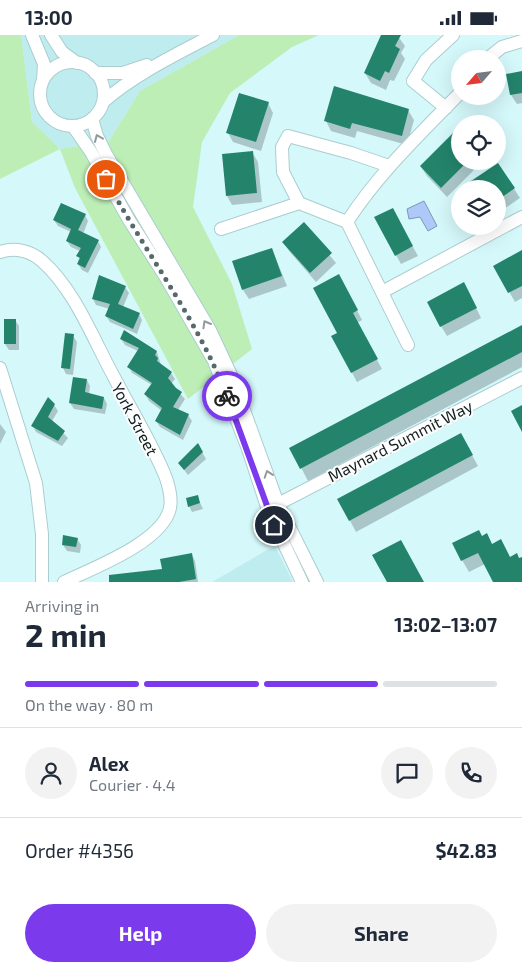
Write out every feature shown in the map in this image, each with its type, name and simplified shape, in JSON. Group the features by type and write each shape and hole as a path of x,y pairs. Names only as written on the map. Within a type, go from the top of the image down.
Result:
{"street":[{"path":"32,35 44,64 40,97 45,112 57,122 72,126 92,119 103,102 116,90 168,58 212,35"},
{"path":"51,35 62,52 95,73 123,73 168,58"},
{"path":"446,108 414,81 426,60 453,35"},
{"path":"501,41 522,41"},
{"path":"43,81 48,72 57,66 77,63"},
{"path":"95,73 102,87 103,102"},
{"path":"347,222 363,196 389,166 451,103"},
{"path":"92,119 97,136 106,154 210,330 232,377 278,504 317,582"},
{"path":"72,126 91,152 125,214 165,276 214,361 248,449 268,510 302,582"},
{"path":"299,203 283,172 282,147 288,135 389,166"},
{"path":"220,229 299,203 347,222 408,345"},
{"path":"382,292 522,217"},
{"name":"York Street","path":"0,252 22,250 31,254 40,259 61,282 148,441 166,479 170,494 170,508 165,520 152,536 64,582"},
{"path":"0,368 36,483 42,534 42,582"},
{"name":"Maynard Summit Way","path":"278,504 522,378"}],"shaded area":[{"path":"21,35 239,35 140,91 109,141 60,149 32,122"},
{"path":"275,546 293,582 212,582 267,550"}],"green space":[{"path":"0,35 21,35 32,122 60,149 0,179"},
{"path":"239,35 319,35 292,47 230,93 202,142 193,207 232,284 252,349 188,399 75,188 60,149 109,141 140,91"}],"water":[{"path":"424,201 437,226 428,231 420,217 409,219 407,209"}],"building":[{"path":"381,35 401,35 395,46 400,49 389,73 385,71 380,81 364,73"},
{"path":"522,71 522,93 510,95 506,74"},
{"path":"334,86 409,109 402,136 352,123 350,129 324,121"},
{"path":"239,93 269,102 256,142 226,133"},
{"path":"451,135 451,170 459,170 441,188 420,166"},
{"path":"253,151 257,193 226,196 222,154"},
{"path":"488,170 503,170 515,188 506,194 506,180 472,180"},
{"path":"61,203 86,214 78,230 99,240 85,268 77,264 80,258 76,256 81,248 66,241 71,229 53,220"},
{"path":"393,208 413,246 395,256 374,217"},
{"path":"304,222 332,253 310,273 282,242"},
{"path":"272,248 282,276 242,290 232,261"},
{"path":"522,250 522,286 508,293 493,266"},
{"path":"339,274 358,310 353,313 378,359 351,373 331,336 337,333 313,288"},
{"path":"99,275 126,286 118,304 140,313 133,329 105,316 110,304 92,299"},
{"path":"464,282 477,308 440,327 427,302"},
{"path":"4,319 16,319 16,344 4,344"},
{"path":"522,325 522,352 300,469 289,448"},
{"path":"124,330 157,351 155,355 158,358 157,361 172,372 168,378 182,392 173,407 189,414 180,435 155,421 162,408 144,394 152,383 127,367 139,348 120,339"},
{"path":"65,333 74,334 70,369 61,368"},
{"path":"73,377 87,379 85,392 104,397 102,409 69,403"},
{"path":"48,397 55,404 48,417 65,431 58,441 31,426"},
{"path":"522,405 522,432 511,411"},
{"path":"461,433 473,455 349,521 337,499"},
{"path":"198,443 203,452 184,470 178,463"},
{"path":"198,495 200,503 188,507 186,498"},
{"path":"479,530 482,536 487,533 492,544 501,539 510,557 517,553 519,558 522,557 522,582 493,582 478,553 461,561 452,543"},
{"path":"63,535 78,538 76,547 62,545"},
{"path":"401,540 424,582 387,582 372,555"},
{"path":"192,553 196,579 179,582 109,582 109,575 162,569 160,559"}],"way so far":[{"path":"106,179 214,361 227,396"}],"route":[{"path":"227,396 248,449 274,525"}]}
